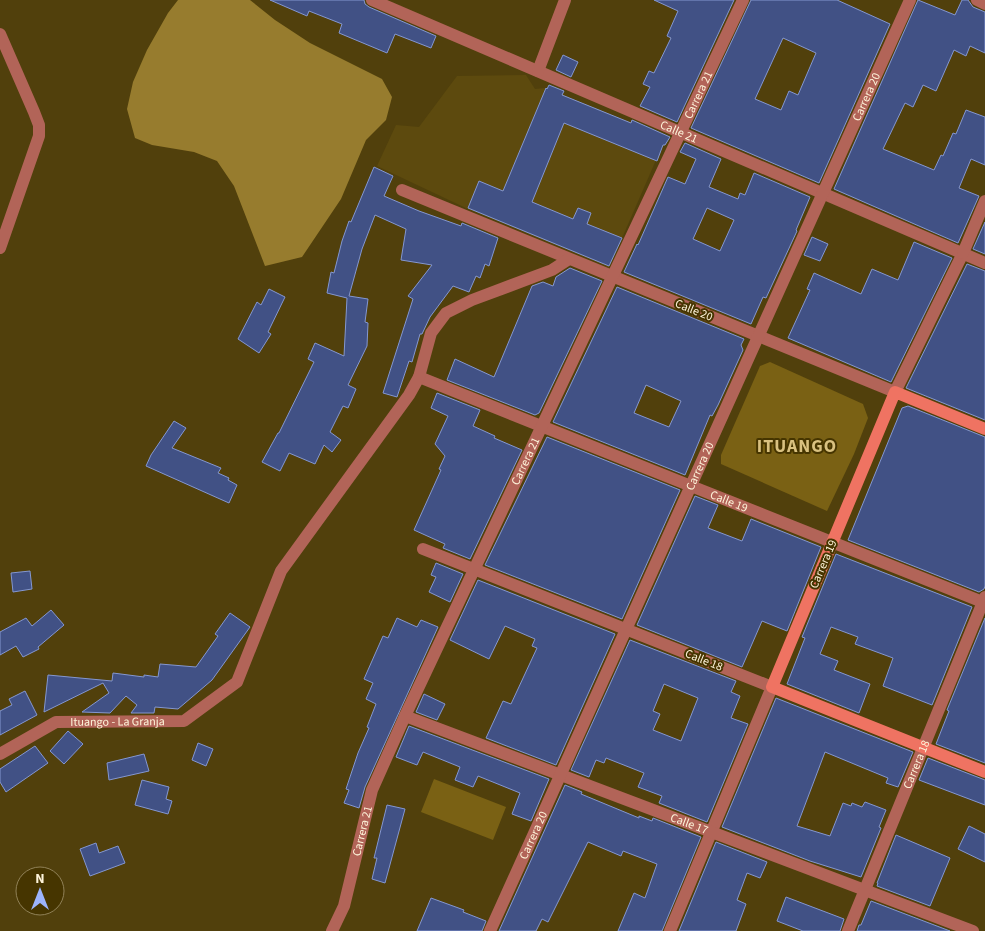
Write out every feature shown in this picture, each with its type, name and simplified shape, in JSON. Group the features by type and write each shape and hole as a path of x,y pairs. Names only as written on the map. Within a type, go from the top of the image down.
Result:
{"main road":[{"name":"Calle 20","path":"895,392 985,429"},
{"name":"Carrera 19","path":"772,687 895,392"},
{"name":"Calle 18","path":"772,687 985,772"}],"street":[{"name":"Calle 21","path":"372,0 985,263"},
{"path":"538,71 565,0"},
{"name":"Carrera 21","path":"332,931 344,906 372,790 474,569 743,0"},
{"name":"Carrera 20","path":"490,931 910,0"},
{"path":"977,0 985,4"},
{"path":"0,34 39,125 39,136 0,248"},
{"name":"Calle 20","path":"402,190 895,392"},
{"name":"Carrera 19","path":"895,392 963,253 985,201"},
{"path":"419,377 431,333 446,313 480,297 552,270 569,259"},
{"name":"Calle 19","path":"419,377 984,601"},
{"name":"Ituango - La Granja","path":"0,754 56,722 184,721 237,682 281,571 409,395 419,377"},
{"name":"Calle 18","path":"422,548 772,687"},
{"name":"Carrera 18","path":"848,931 984,601"},
{"name":"Carrera 19","path":"670,931 772,687"},
{"name":"Calle 17","path":"405,716 973,931"}],"shaded area":[{"path":"178,0 250,0 275,20 310,43 382,79 392,97 386,120 366,140 341,199 302,257 265,266 234,186 217,161 194,152 152,145 135,138 127,109 133,82 147,50 168,13"},
{"path":"526,75 535,89 546,88 666,137 609,268 468,209 377,166 396,125 419,127 457,76"},
{"path":"770,362 863,404 868,418 854,454 827,511 721,464 721,455 760,366"},
{"path":"434,779 506,807 493,840 421,812"}],"building":[{"path":"270,0 364,0 365,4 369,7 436,36 431,48 395,34 387,53 339,33 342,24 309,11 307,16"},
{"path":"654,0 734,0 677,122 640,106 650,87 643,84 649,71 654,73 671,38 667,36 678,11"},
{"path":"751,0 837,0 890,24 819,183 691,128","holes":["783,38 816,53 798,95 789,91 781,110 755,99"]},
{"path":"918,0 955,15 962,0 968,0 973,7 985,12 985,53 970,46 966,56 954,50 936,91 923,85 913,107 905,103 883,149 934,170 941,155 943,156 953,133 956,134 966,110 985,117 985,165 971,159 959,188 979,196 958,243 834,189"},
{"path":"563,55 578,62 571,77 556,70"},
{"path":"549,85 564,91 562,95 631,123 632,120 670,137 665,145 663,145 657,161 564,123 532,202 573,219 578,208 591,213 587,224 622,238 609,266 468,208 479,181 503,191 546,88"},
{"path":"685,143 721,159 709,187 738,199 740,193 745,195 754,173 810,197 797,231 766,298 763,297 751,324 624,272 668,177 685,184 696,159 680,152","holes":["707,208 734,220 720,251 693,239"]},
{"path":"374,167 393,176 384,196 419,211 461,226 462,223 498,238 489,266 485,264 480,278 476,276 469,292 453,286 430,317 422,334 420,334 412,362 409,361 397,397 383,393 413,299 408,296 432,265 401,260 406,229 375,215 362,249 349,296 368,299 365,322 368,323 367,346 348,385 356,389 348,408 343,406 330,432 341,440 332,452 324,445 315,464 289,453 280,471 262,462 279,433 314,362 308,359 315,343 344,356 347,298 327,293 331,272 334,273 349,221 351,222"},
{"path":"985,222 985,254 973,249"},
{"path":"812,237 828,244 820,261 804,255"},
{"path":"914,242 952,258 891,382 788,338 810,290 807,289 814,273 861,294 872,269 898,280"},
{"path":"967,264 985,271 985,420 906,388"},
{"path":"570,268 602,281 539,413 535,415 447,380 455,359 494,377 532,286 543,282 553,286 556,277"},
{"path":"617,287 744,339 741,345 743,350 718,405 712,416 710,415 685,475 553,422","holes":["646,385 681,401 669,427 634,413"]},
{"path":"269,289 285,297 268,332 271,334 259,353 238,339 257,302 261,305"},
{"path":"437,393 480,410 473,426 495,436 494,438 522,450 470,559 443,548 445,544 414,530 441,470 439,469 445,456 435,444 448,416 431,408"},
{"path":"908,406 985,437 985,586 979,592 848,540 902,408"},
{"path":"174,421 186,428 172,448 221,468 218,473 229,478 228,480 237,485 229,503 146,466 151,455"},
{"path":"547,437 680,490 622,619 485,565"},
{"path":"695,496 718,505 708,528 742,541 751,519 821,547 787,631 762,621 742,667 637,625"},
{"path":"836,554 972,607 932,705 883,686 893,658 855,644 858,637 831,627 820,654 838,661 834,670 870,684 859,713 787,684 805,638 802,637"},
{"path":"436,563 463,574 450,602 429,592 436,577 431,575"},
{"path":"30,571 32,589 13,592 11,573"},
{"path":"478,580 615,634 556,765 486,738 503,701 511,704 537,648 532,646 535,639 505,626 489,659 450,640"},
{"path":"51,610 64,625 38,647 39,649 23,657 16,646 0,655 0,632 26,618 32,626"},
{"path":"230,613 250,627 212,680 178,709 155,707 154,713 131,713 137,705 126,696 110,713 82,712 109,693 103,683 44,712 48,675 112,681 113,673 158,677 160,664 196,667 218,636 215,634"},
{"path":"397,618 417,627 421,620 438,627 365,787 359,808 344,803 349,790 346,789 376,704 366,699 373,683 364,679 383,636 388,638"},
{"path":"985,618 985,763 936,744 949,711 947,710"},
{"path":"630,640 736,681 731,692 740,696 731,718 748,724 707,822 659,803 662,796 638,787 644,773 606,758 604,763 596,760 589,777 571,770","holes":["664,684 698,698 681,741 653,730 660,714 653,711"]},
{"path":"25,691 37,715 0,735 0,711 12,705 9,699"},
{"path":"424,694 445,704 437,720 416,712"},
{"path":"776,698 913,752 898,787 886,783 888,778 825,752 797,826 830,836 843,803 851,806 852,803 862,807 865,802 886,810 879,827 881,828 861,877 810,861 722,827"},
{"path":"409,726 549,779 531,821 512,814 520,793 478,776 473,787 455,780 460,767 423,752 417,765 396,757"},
{"path":"68,731 83,744 64,764 50,751"},
{"path":"198,743 213,749 206,766 192,760"},
{"path":"35,746 48,763 6,792 0,782 0,769"},
{"path":"144,754 149,771 109,780 107,763"},
{"path":"928,758 985,780 985,805 919,780"},
{"path":"142,780 169,787 166,799 172,801 168,814 135,805"},
{"path":"565,785 582,792 581,794 639,818 639,816 652,821 653,818 701,837 662,931 618,931 634,893 645,898 657,864 623,851 621,856 588,842 548,922 542,919 536,931 499,931"},
{"path":"387,805 405,809 385,883 372,879 377,858 374,858"},
{"path":"969,826 985,834 985,862 958,849"},
{"path":"896,835 950,858 930,906 877,886"},
{"path":"716,842 767,862 760,878 747,873 737,900 746,904 736,931 679,931"},
{"path":"96,843 99,853 118,846 125,863 90,876 80,849"},
{"path":"786,897 844,919 840,931 803,931 777,921"},
{"path":"431,898 464,910 463,912 486,921 482,931 417,931"},
{"path":"871,901 950,931 857,931"}],"district":[{"name":"ITUANGO","path":"797,446"}]}
